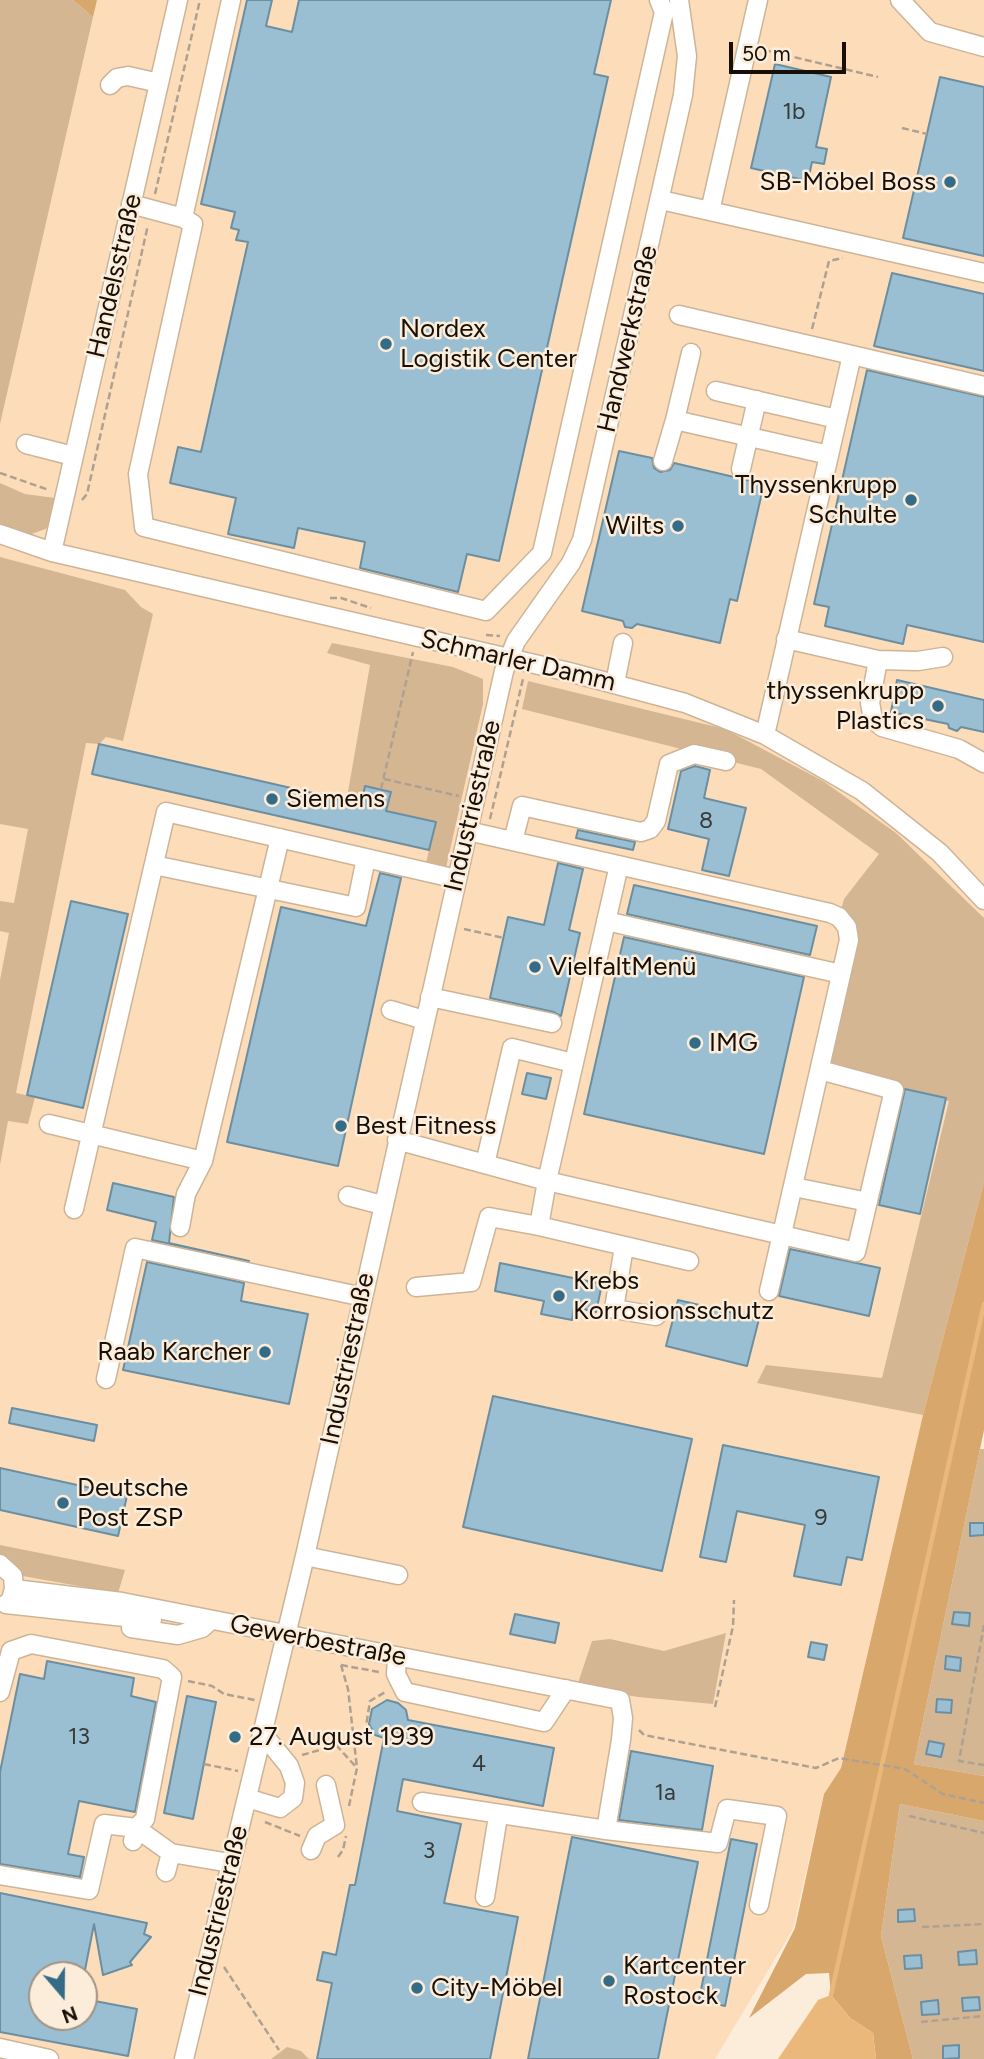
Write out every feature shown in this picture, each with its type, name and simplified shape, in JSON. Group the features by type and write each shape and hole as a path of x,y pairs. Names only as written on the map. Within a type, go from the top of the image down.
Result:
{"street":[{"name":"Handelsstraße","path":"51,552 178,0"},
{"path":"183,218 231,0"},
{"path":"131,204 152,208 193,224 138,474 144,527 486,611 542,553 664,12 659,0"},
{"name":"Handwerkstraße","path":"508,658 541,602 571,563 582,540 661,200 686,76 687,56 679,0"},
{"path":"710,211 758,0"},
{"path":"900,0 930,32 984,47"},
{"path":"110,85 117,78 128,76 159,83"},
{"path":"661,200 984,272"},
{"path":"679,315 984,386"},
{"path":"663,461 676,420 691,353"},
{"path":"765,735 852,355"},
{"path":"716,391 837,419"},
{"path":"740,469 757,400"},
{"path":"676,420 829,455"},
{"path":"26,444 74,456"},
{"name":"Schmarler Damm","path":"0,534 51,552 615,683 685,703 765,735 862,791 940,853 984,900"},
{"path":"786,639 878,660 943,657"},
{"path":"615,683 623,643"},
{"name":"Industriestraße","path":"184,2059 305,1556 382,1205 508,658"},
{"path":"878,660 870,703 873,719 882,727 959,749 984,763"},
{"path":"513,841 522,806 641,832 650,829 656,821 669,764 694,754 726,761"},
{"path":"75,1209 166,812 457,879"},
{"path":"468,831 839,917 847,927 849,940 769,1291"},
{"path":"180,1227 186,1194 204,1161 280,838"},
{"path":"154,865 356,907 366,858"},
{"path":"539,1226 619,865"},
{"path":"606,921 841,974"},
{"path":"430,997 552,1023"},
{"path":"391,1010 424,1020"},
{"path":"485,1164 512,1048 573,1063"},
{"path":"397,1140 547,1181 856,1252 894,1090 820,1070"},
{"path":"49,1124 204,1161"},
{"path":"794,1187 868,1202"},
{"path":"348,1196 382,1205"},
{"path":"416,1287 471,1282 489,1217 689,1261"},
{"path":"624,1246 614,1309 656,1316"},
{"path":"106,1379 135,1248 354,1295"},
{"path":"305,1556 398,1575"},
{"path":"0,1564 13,1576 7,1600 63,1611 79,1618 168,1635 202,1628 211,1620"},
{"name":"Gewerbestraße","path":"7,1600 122,1602 566,1689 622,1709"},
{"path":"0,1692 11,1651 31,1644 163,1669 172,1677 145,1819 135,1835"},
{"path":"397,1657 396,1675 405,1692 544,1722 566,1689"},
{"path":"606,1830 622,1709"},
{"path":"247,1798 280,1808 293,1798 295,1783 286,1760 262,1733"},
{"path":"311,1850 317,1836 335,1825 326,1785"},
{"path":"422,1802 606,1830 718,1843 727,1809 777,1816 759,1905"},
{"path":"485,1897 498,1815"},
{"path":"0,1875 89,1890 104,1824 135,1835 171,1853 230,1863"},
{"path":"166,1872 171,1853"},
{"path":"0,2048 49,2059"}],"path":[{"path":"0,473 82,500 87,494 200,0"},
{"path":"747,46 877,77"},
{"path":"902,128 927,134"},
{"path":"808,345 829,261 851,257"},
{"path":"381,789 414,649"},
{"path":"384,779 475,800"},
{"path":"464,929 504,938"},
{"path":"715,1707 733,1626 734,1600"},
{"path":"984,1625 959,1761 984,1765"},
{"path":"172,1677 212,1686 223,1694 239,1697"},
{"path":"365,1733 370,1701 387,1691 405,1692"},
{"path":"622,1709 644,1735 816,1768 839,1758 888,1765 919,1775 943,1794 984,1803"},
{"path":"286,1760 355,1740"},
{"path":"336,1745 357,1768"},
{"path":"204,1764 229,1769"},
{"path":"909,1816 984,1833"},
{"path":"338,1857 346,1841 345,1833"},
{"path":"922,1927 984,1924"},
{"path":"210,1947 279,2050"},
{"path":"921,2022 984,2016"}],"shaded area":[{"path":"0,0 73,0 93,17 0,424"},
{"path":"73,0 97,0 93,17"},
{"path":"92,0 984,0 984,1182 923,1415 841,1768 824,1794 793,1929 715,2059 0,2059 0,395"},
{"path":"0,483 25,494 55,498 58,502 48,528 29,535 0,524"},
{"path":"0,557 125,590 141,607 153,614 123,741 106,737 99,744 86,743 16,1093 35,1097 28,1124 8,1121 0,1165 0,980 9,933 0,931 0,901 14,903 28,829 0,824"},
{"path":"332,643 453,667 483,679 483,704 445,872 425,868 435,822 378,809 379,806 387,807 390,792 365,786 363,795 348,792 370,665 327,653"},
{"path":"528,681 725,729 823,781 896,833 984,918 984,1182 923,1415 757,1383 766,1365 882,1378 949,1101 820,1070 849,940 839,917 844,899 879,854 761,769 522,709"},
{"path":"984,1182 984,1430 914,1764 984,1776 984,1821 900,1804 881,1936 913,2059 876,2059 873,2033 850,2018 831,1995 829,1973 806,1974 749,2018 795,1928 824,1794 841,1768 923,1415"},
{"path":"980,1449 984,1449 984,1776 914,1764"},
{"path":"0,1545 125,1570 118,1593 0,1572"},
{"path":"726,1633 713,1704 638,1697 577,1686 592,1641 610,1639 664,1651"},
{"path":"900,1804 984,1821 984,2059 913,2059 881,1936"},
{"path":"831,1995 850,2018 873,2033 876,2059 778,2059 818,2000"},
{"path":"287,2047 301,2051 309,2059 271,2059"}],"building":[{"name":"Nordex Logistik Center","path":"247,0 272,0 266,26 292,32 299,0 611,0 594,74 608,77 499,561 467,554 458,592 360,568 365,542 298,528 294,548 228,534 236,498 170,483 178,447 201,452 248,242 236,240 239,230 231,228 235,212 201,204"},
{"path":"775,64 831,77 816,147 827,149 824,164 812,162 808,181 751,168"},
{"name":"SB-Möbel Boss","path":"940,77 984,87 984,256 903,238"},
{"path":"892,273 984,294 984,371 874,346"},
{"name":"Thyssenkrupp Schulte","path":"867,370 984,397 984,642 907,625 903,644 825,626 829,607 814,604"},
{"name":"Wilts","path":"619,451 652,458 654,468 660,472 670,470 674,463 764,484 737,601 730,599 720,643 637,624 632,628 625,627 623,621 582,611"},
{"name":"thyssenkrupp Plastics","path":"897,680 984,700 984,732 961,727 957,731 949,728 948,724 891,712"},
{"name":"Siemens","path":"99,744 361,804 365,786 391,792 386,811 436,822 429,850 92,774"},
{"path":"695,766 710,770 704,798 746,808 729,876 702,870 709,839 668,829 681,771"},
{"path":"578,830 635,842 633,850 576,838"},
{"name":"VielfaltMenü","path":"558,863 583,869 569,930 580,933 561,1016 554,1012 490,998 508,917 544,925"},
{"path":"380,873 401,878 338,1166 227,1142 281,907 366,926"},
{"path":"634,885 817,926 810,955 627,914"},
{"path":"71,901 128,914 83,1108 27,1095"},
{"name":"IMG","path":"624,937 804,977 764,1154 584,1114"},
{"path":"527,1073 551,1078 546,1099 522,1094"},
{"path":"905,1089 946,1098 920,1214 879,1205"},
{"path":"113,1183 174,1197 169,1243 249,1261 152,1240 156,1222 107,1210"},
{"path":"790,1249 880,1268 869,1316 779,1296"},
{"path":"147,1262 244,1283 241,1301 308,1314 289,1404 123,1370"},
{"name":"Krebs Korrosionsschutz","path":"500,1263 602,1284 596,1312 574,1307 572,1320 541,1314 544,1301 495,1291"},
{"path":"678,1300 759,1319 747,1366 666,1346"},
{"path":"493,1396 692,1439 662,1571 463,1527"},
{"path":"12,1408 97,1425 94,1441 9,1423"},
{"path":"723,1445 879,1477 862,1560 847,1557 841,1585 794,1576 805,1525 737,1511 726,1562 700,1557"},
{"name":"Deutsche Post ZSP","path":"0,1468 127,1496 118,1536 0,1510"},
{"path":"970,1523 984,1523 984,1535 970,1536"},
{"path":"954,1612 970,1613 969,1626 952,1624"},
{"path":"515,1614 559,1623 555,1643 510,1634"},
{"path":"811,1642 827,1645 824,1660 808,1657"},
{"path":"946,1656 961,1658 960,1671 945,1669"},
{"path":"47,1661 134,1678 131,1696 156,1702 135,1812 79,1801 68,1854 84,1857 80,1877 0,1864 0,1772 20,1674 44,1679"},
{"path":"187,1696 216,1702 193,1819 164,1813"},
{"path":"937,1699 952,1700 951,1713 936,1712"},
{"path":"387,1700 398,1703 406,1710 408,1720 554,1748 543,1806 403,1779 397,1811 461,1824 444,1903 518,1917 490,2059 317,2059 332,1983 317,1980 323,1952 336,1955 350,1885 355,1885 384,1738 375,1735 369,1724 372,1709"},
{"path":"929,1741 944,1744 941,1757 926,1754"},
{"path":"631,1751 713,1766 702,1830 619,1820"},
{"name":"Kartcenter Rostock","path":"572,1837 698,1862 658,2059 528,2059"},
{"path":"731,1839 757,1844 725,2006 699,2000"},
{"path":"0,1893 147,1923 144,1934 151,1937 130,1962 132,1965 103,1975 94,1924 87,1961 28,1961 28,2031 98,2031 98,2002 137,2009 128,2056 0,2032"},
{"path":"914,1909 915,1921 898,1922 898,1910"},
{"path":"976,1950 977,1964 959,1965 958,1952"},
{"path":"921,1955 922,1968 905,1969 904,1956"},
{"path":"979,1997 980,2010 963,2011 962,1998"},
{"path":"938,2000 939,2014 922,2015 921,2002"},
{"path":"959,2045 959,2058 943,2059 943,2046"}],"waterway":[{"path":"831,1995 984,1304"}],"place":[{"name":"SB-Möbel Boss","path":"950,182"},
{"name":"Nordex Logistik Center","path":"386,344"},
{"name":"Thyssenkrupp Schulte","path":"911,500"},
{"name":"Wilts","path":"678,526"},
{"name":"thyssenkrupp Plastics","path":"938,706"},
{"name":"Siemens","path":"272,799"},
{"name":"VielfaltMenü","path":"535,967"},
{"name":"IMG","path":"695,1043"},
{"name":"Best Fitness","path":"341,1126"},
{"name":"Krebs Korrosionsschutz","path":"559,1296"},
{"name":"Raab Karcher","path":"265,1352"},
{"name":"Deutsche Post ZSP","path":"63,1503"},
{"name":"27. August 1939","path":"235,1737"},
{"name":"Kartcenter Rostock","path":"609,1981"},
{"name":"City-Möbel","path":"417,1988"}]}
